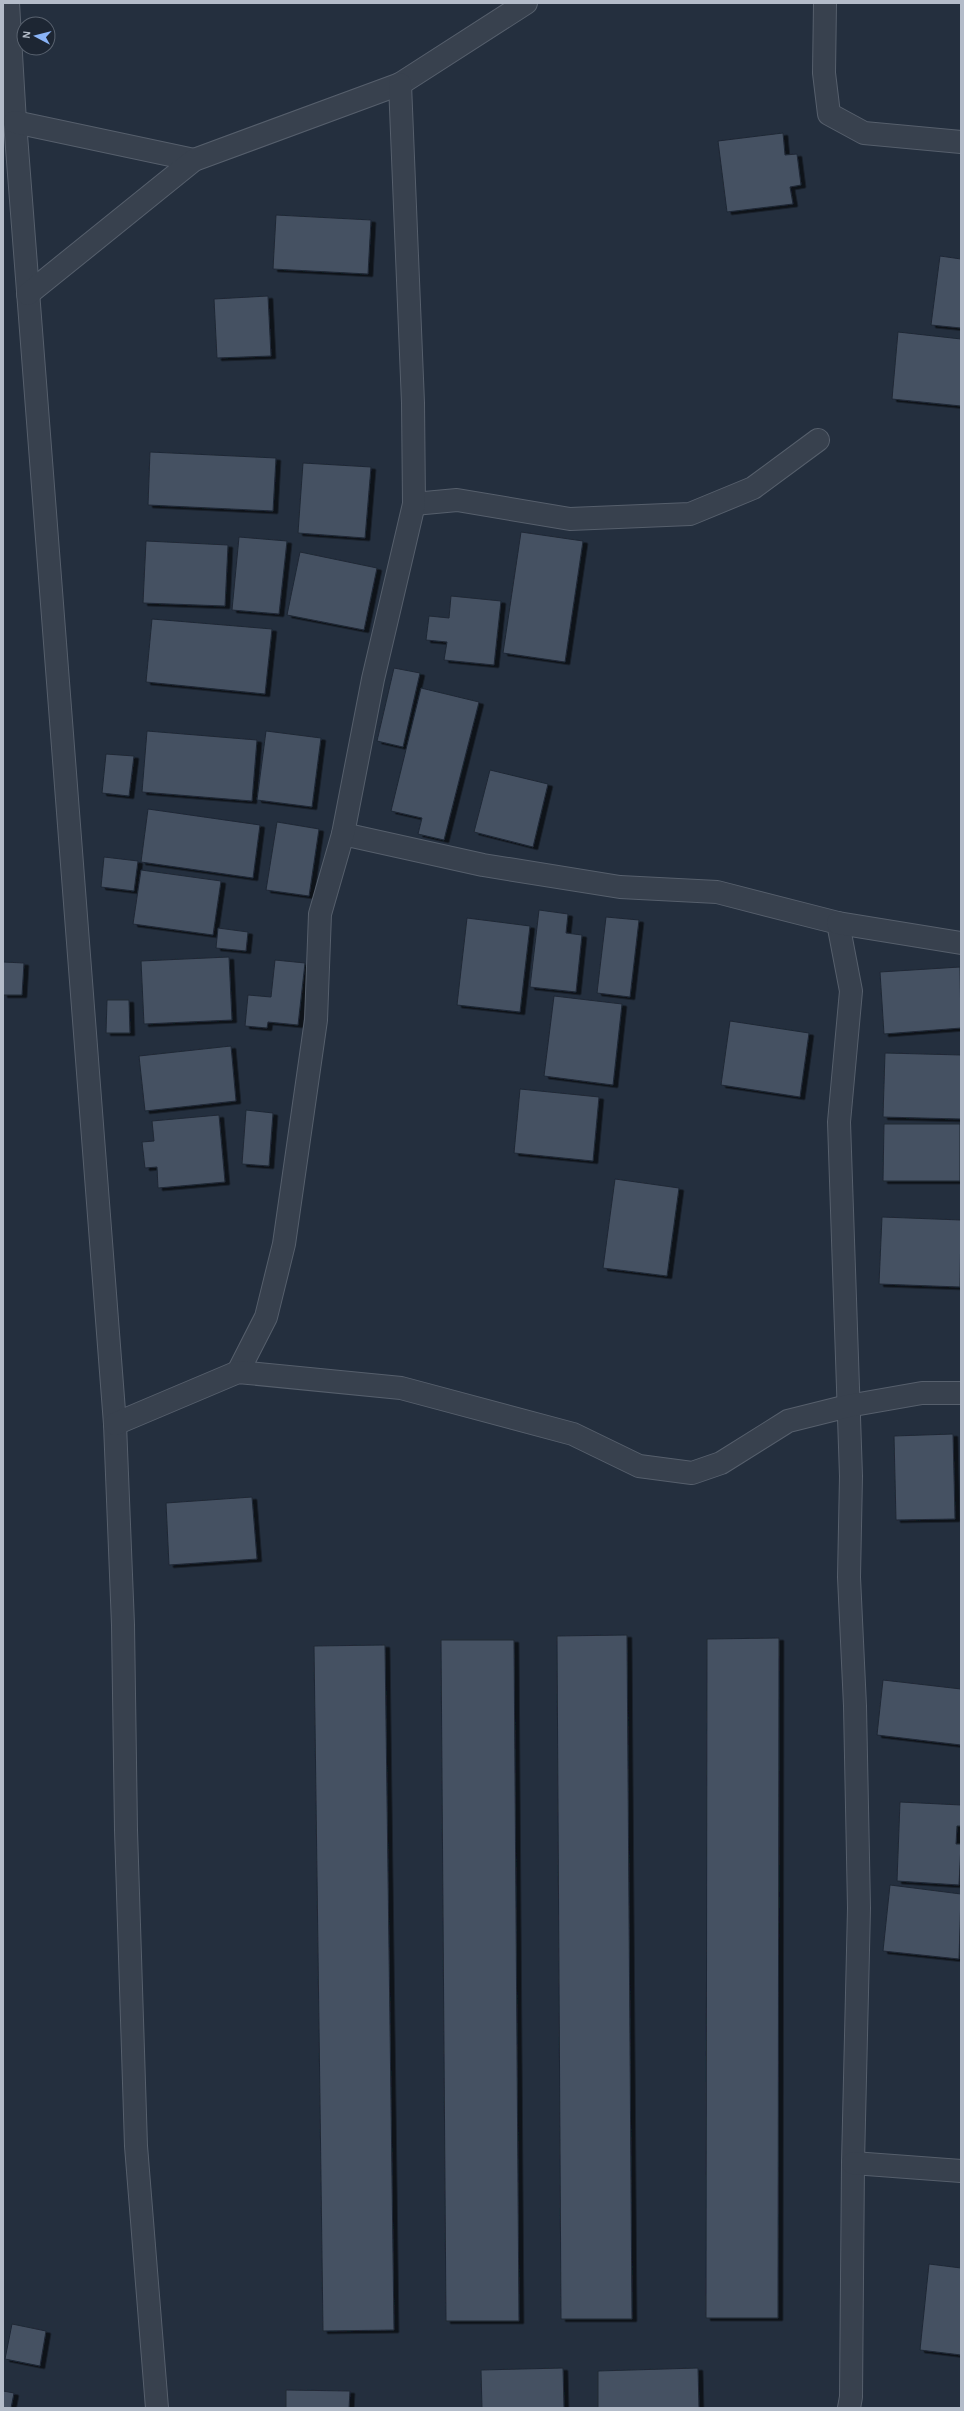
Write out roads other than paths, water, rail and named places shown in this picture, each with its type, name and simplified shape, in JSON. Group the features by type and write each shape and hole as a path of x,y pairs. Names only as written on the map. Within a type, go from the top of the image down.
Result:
{"street":[{"path":"8,3 15,122 115,1424 123,1624 126,1830 136,2146 157,2408"},
{"path":"28,294 194,160 400,84 526,3"},
{"path":"825,3 824,73 829,114 864,133 961,142"},
{"path":"238,1372 266,1317 284,1244 316,1020 320,914 343,834 373,679 414,504 413,403 400,84"},
{"path":"15,122 194,160"},
{"path":"414,504 457,500 570,519 690,514 753,488 818,440"},
{"path":"343,834 484,865 620,887 717,892 838,922 961,943"},
{"path":"838,922 851,991 839,1122 851,1476 849,1577 855,1706 859,1908 853,2163 851,2397 849,2408"},
{"path":"115,1424 238,1372 401,1388 573,1434 639,1466 692,1473 722,1463 788,1421 848,1406 922,1393 961,1393"},
{"path":"853,2163 961,2171"}]}
